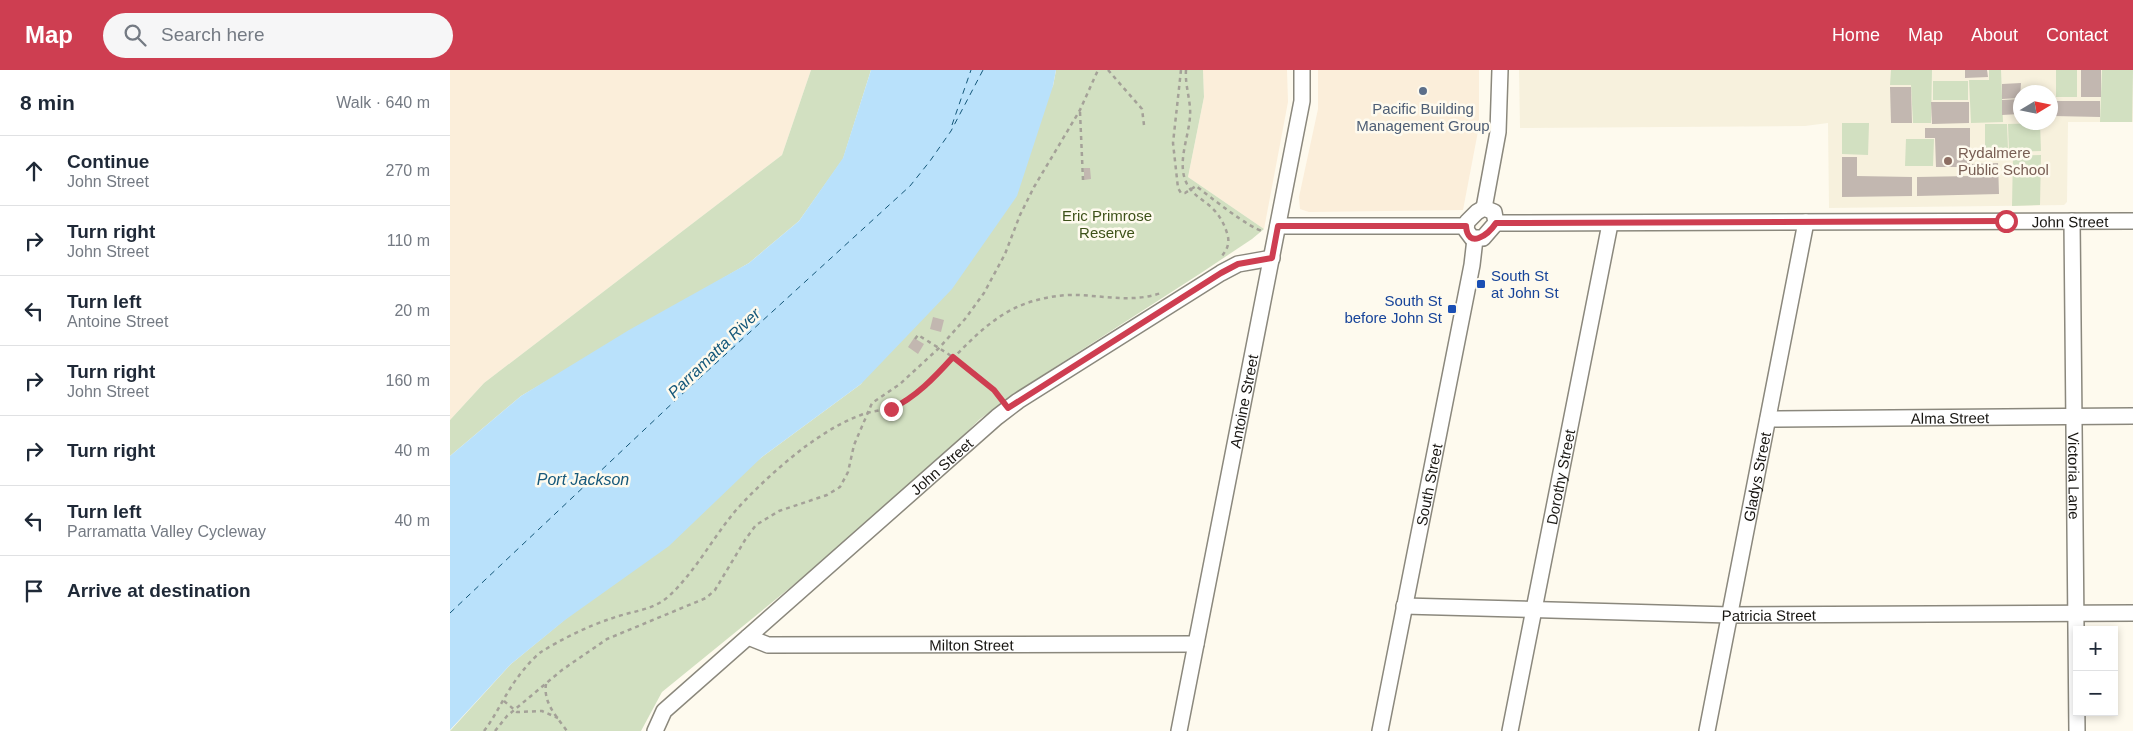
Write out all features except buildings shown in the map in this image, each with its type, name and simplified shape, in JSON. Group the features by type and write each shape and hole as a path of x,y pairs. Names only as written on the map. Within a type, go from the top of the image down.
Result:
{"street":[{"name":"Antoine Street","path":"1179,731 1272,258 1273,226 1302,101 1302,70"},
{"path":"1484,208 1494,212 1496,223 1485,236 1475,239 1468,234 1466,226 1469,218 1484,208 1498,132 1500,70"},
{"name":"Victoria Lane","path":"2072,221 2077,731"},
{"name":"John Street","path":"1496,223 2133,221"},
{"name":"Gladys Street","path":"1707,731 1806,222"},
{"name":"Dorothy Street","path":"1510,731 1610,224"},
{"path":"1273,226 1466,226"},
{"name":"South Street","path":"1380,731 1470,275 1475,239"},
{"name":"John Street","path":"655,731 660,716 664,711 1008,408 1221,273 1238,264 1272,258"},
{"name":"Alma Street","path":"1768,419 2133,416"},
{"name":"Patricia Street","path":"1404,606 1730,615 2133,613"},
{"name":"Milton Street","path":"748,637 768,645 1196,644"}],"path":[{"path":"495,731 514,710 562,670 607,639 706,598 715,590 756,525 779,511 827,495 840,487 848,472 854,445 866,413 872,403 900,384 939,348 965,319 984,293 1005,254 1020,214 1080,110 1098,70"},
{"path":"1108,70 1142,109 1144,125"},
{"path":"1181,70 1173,156 1178,188 1181,193 1185,194 1196,186 1258,230 1265,230 1273,226"},
{"path":"1186,70 1190,109 1183,166 1184,178 1194,195 1206,202 1218,213 1224,225 1229,238 1227,250 1219,259"},
{"path":"1080,110 1083,180"},
{"path":"484,731 518,678 540,653 605,621 655,606 687,577 737,510 759,486 808,445 843,422 866,413 891,409 907,401 925,386 972,338 1011,310 1026,304 1071,295 1124,299 1142,298 1165,292"},
{"path":"915,339 918,335 953,357 994,390 1008,408"},
{"path":"546,684 546,698 568,731"},
{"path":"504,700 514,710 519,712 542,711 558,718"}],"shaded area":[{"path":"450,70 811,70 782,155 484,383 450,420"},
{"path":"1203,70 1287,70 1288,102 1264,229 1188,177 1204,97"},
{"path":"1318,70 1479,70 1479,126 1463,210 1309,212 1300,209 1299,197 1318,109"},
{"name":"Rydalmere Public School","path":"1519,70 2133,70 2133,122 2068,122 2067,202 2064,205 1829,208 1828,123 1805,126 1520,128"}],"green space":[{"path":"811,70 871,70 843,159 799,221 749,263 521,396 450,456 450,420 484,383 782,155"},
{"name":"Eric Primrose Reserve","path":"1056,70 1203,70 1204,97 1188,177 1264,229 1201,273 1021,389 980,419 893,504 662,692 641,731 450,731 511,664 762,457 861,384 1053,86"},
{"path":"1891,70 1932,70 1931,123 1913,123 1911,85 1890,85"},
{"path":"1989,70 2001,70 2003,122 1971,123 1969,80 1989,80"},
{"path":"2056,70 2077,70 2077,97 2058,97 2058,85 2056,85"},
{"path":"2102,70 2133,70 2132,122 2100,122"},
{"path":"1933,81 1968,81 1968,100 1933,100"},
{"path":"1842,123 1869,123 1868,155 1842,154"},
{"path":"1985,124 2007,124 2008,149 1985,150"},
{"path":"2008,124 2013,124 2013,130 2040,130 2041,151 2009,152"},
{"path":"1906,139 1934,139 1933,166 1905,166"},
{"path":"2041,155 2040,205 2012,206 2013,156"}],"water":[{"name":"Port Jackson","path":"871,70 1056,70 1053,86 1017,196 952,289 861,384 762,457 669,546 565,620 511,664 450,730 450,456 521,396 629,330 749,263 799,221 843,158"}],"ferry route":[{"path":"952,125 971,70"},
{"path":"450,613 680,396 910,186 951,131 983,70"}],"place":[{"name":"Pacific Building Management Group","path":"1423,91"},
{"name":"Rydalmere Public School","path":"1948,161"},
{"name":"South St at John St","path":"1481,284"},
{"name":"South St before John St","path":"1452,309"}],"route":[{"path":"891,409 907,401 925,386 953,357 994,390 1008,408 1221,273 1238,264 1272,258 1278,226 1466,226 1468,234 1472,238 1480,239 1496,223 2006,221"}],"water label":[{"name":"Parramatta River","path":"714,353"}]}
